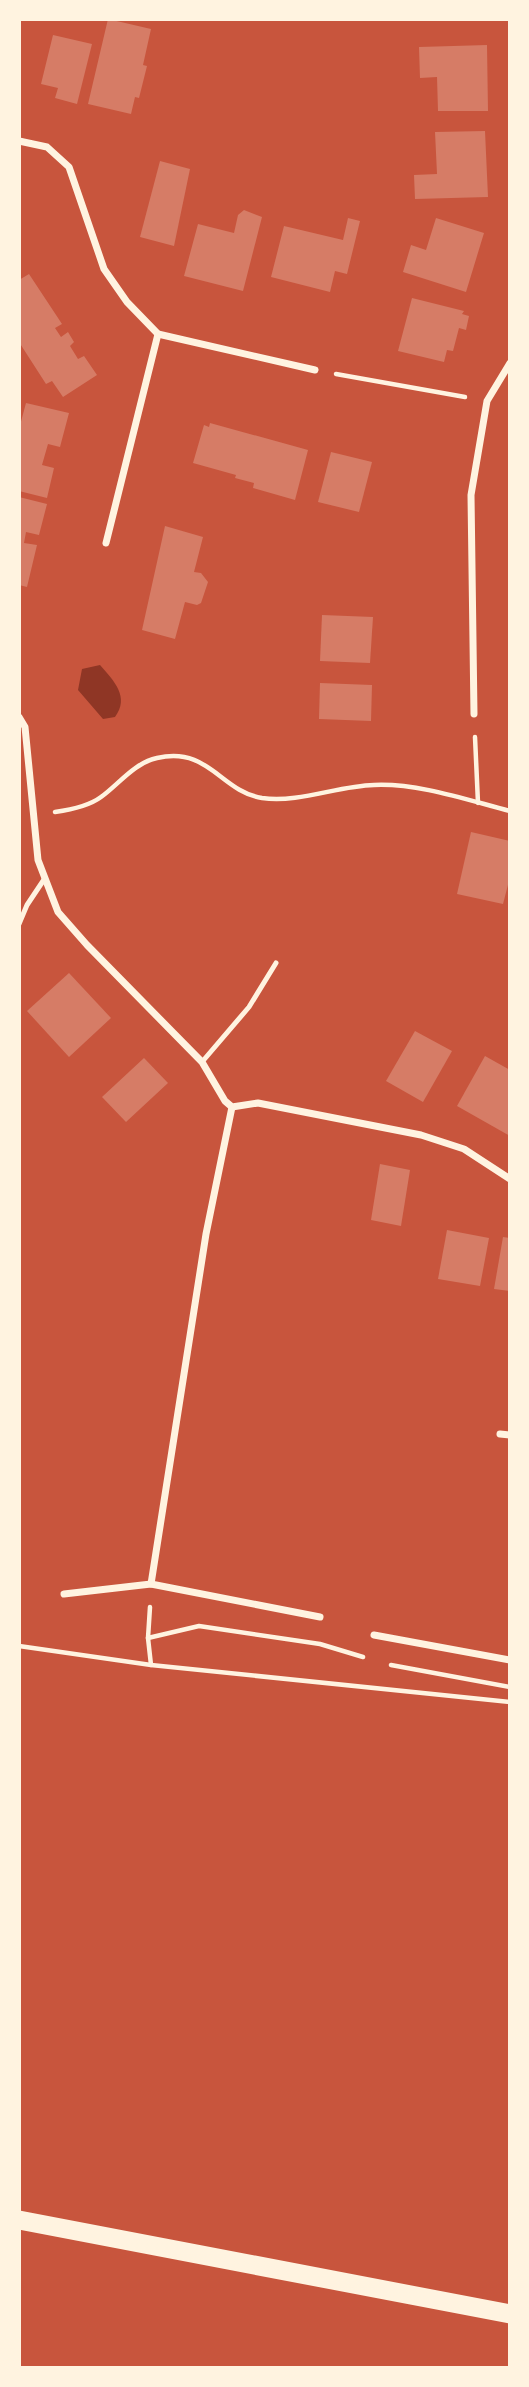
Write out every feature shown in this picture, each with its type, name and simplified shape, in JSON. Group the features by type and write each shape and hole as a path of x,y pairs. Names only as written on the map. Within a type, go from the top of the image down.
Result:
{"highway":[{"path":"19,2220 510,2314"}],"street":[{"path":"19,141 47,146 69,166 104,269 127,302 158,334 315,370"},
{"path":"106,543 158,334"},
{"path":"474,714 471,495 487,401 510,363"},
{"path":"19,717 25,727 38,860 58,912 202,1062 225,1101 232,1107 258,1103 421,1135 464,1149 510,1179"},
{"path":"151,1584 206,1234 232,1107"},
{"path":"500,1434 510,1435"},
{"path":"64,1594 151,1584 320,1617"},
{"path":"374,1635 510,1660"}],"lane":[{"path":"19,924 27,905 45,878"},
{"path":"202,1062 249,1007 276,964"}],"path":[{"path":"315,370 487,401"},
{"path":"474,714 478,803"},
{"path":"34,815 66,811 99,799 132,770 154,758 174,755 191,756 239,789 261,798 290,798 374,785 399,787 510,811"},
{"path":"151,1584 148,1638 151,1665"},
{"path":"148,1638 199,1626 320,1644 369,1659"},
{"path":"19,1646 151,1665 510,1702"},
{"path":"382,1662 510,1687"}],"shaded area":[{"path":"100,665 115,683 121,696 115,717 103,719 78,690 82,669"}],"building":[{"path":"108,19 151,29 143,65 147,66 139,98 135,97 131,114 88,104"},
{"path":"53,35 92,44 77,104 55,98 58,88 41,84"},
{"path":"487,45 488,111 438,111 437,77 420,78 419,47"},
{"path":"485,131 488,197 415,199 414,175 437,174 435,132"},
{"path":"160,161 190,169 174,246 140,237"},
{"path":"244,210 262,217 243,291 184,276 198,224 234,233 238,215"},
{"path":"348,218 360,221 347,274 335,271 330,292 271,277 284,226 343,240"},
{"path":"436,218 484,233 466,292 403,272 411,245 426,250"},
{"path":"29,274 62,324 55,328 61,337 68,332 74,342 70,346 78,359 84,356 97,375 63,397 52,381 46,384 19,342 19,280"},
{"path":"412,298 464,311 462,314 469,316 466,330 459,328 453,351 447,350 444,362 398,351"},
{"path":"26,403 69,413 60,447 48,444 42,465 54,468 47,498 19,491 19,429"},
{"path":"210,423 308,450 295,500 253,488 254,483 235,478 236,475 193,463 204,425 209,427"},
{"path":"331,452 372,462 359,512 318,502"},
{"path":"19,497 47,504 39,535 26,532 24,543 37,545 27,587 19,585"},
{"path":"165,526 203,537 194,572 201,573 208,582 201,603 197,605 185,602 175,639 142,630"},
{"path":"322,615 373,617 370,663 320,661"},
{"path":"320,683 372,685 371,721 319,719"},
{"path":"471,832 510,841 510,877 503,904 457,894"},
{"path":"69,973 111,1018 69,1057 27,1011"},
{"path":"415,1031 452,1051 423,1102 386,1081"},
{"path":"485,1056 510,1070 510,1136 457,1106"},
{"path":"144,1058 168,1083 126,1122 102,1097"},
{"path":"380,1164 410,1170 401,1226 371,1220"},
{"path":"447,1230 489,1238 480,1286 438,1279"},
{"path":"503,1237 510,1238 510,1291 494,1289"}]}
